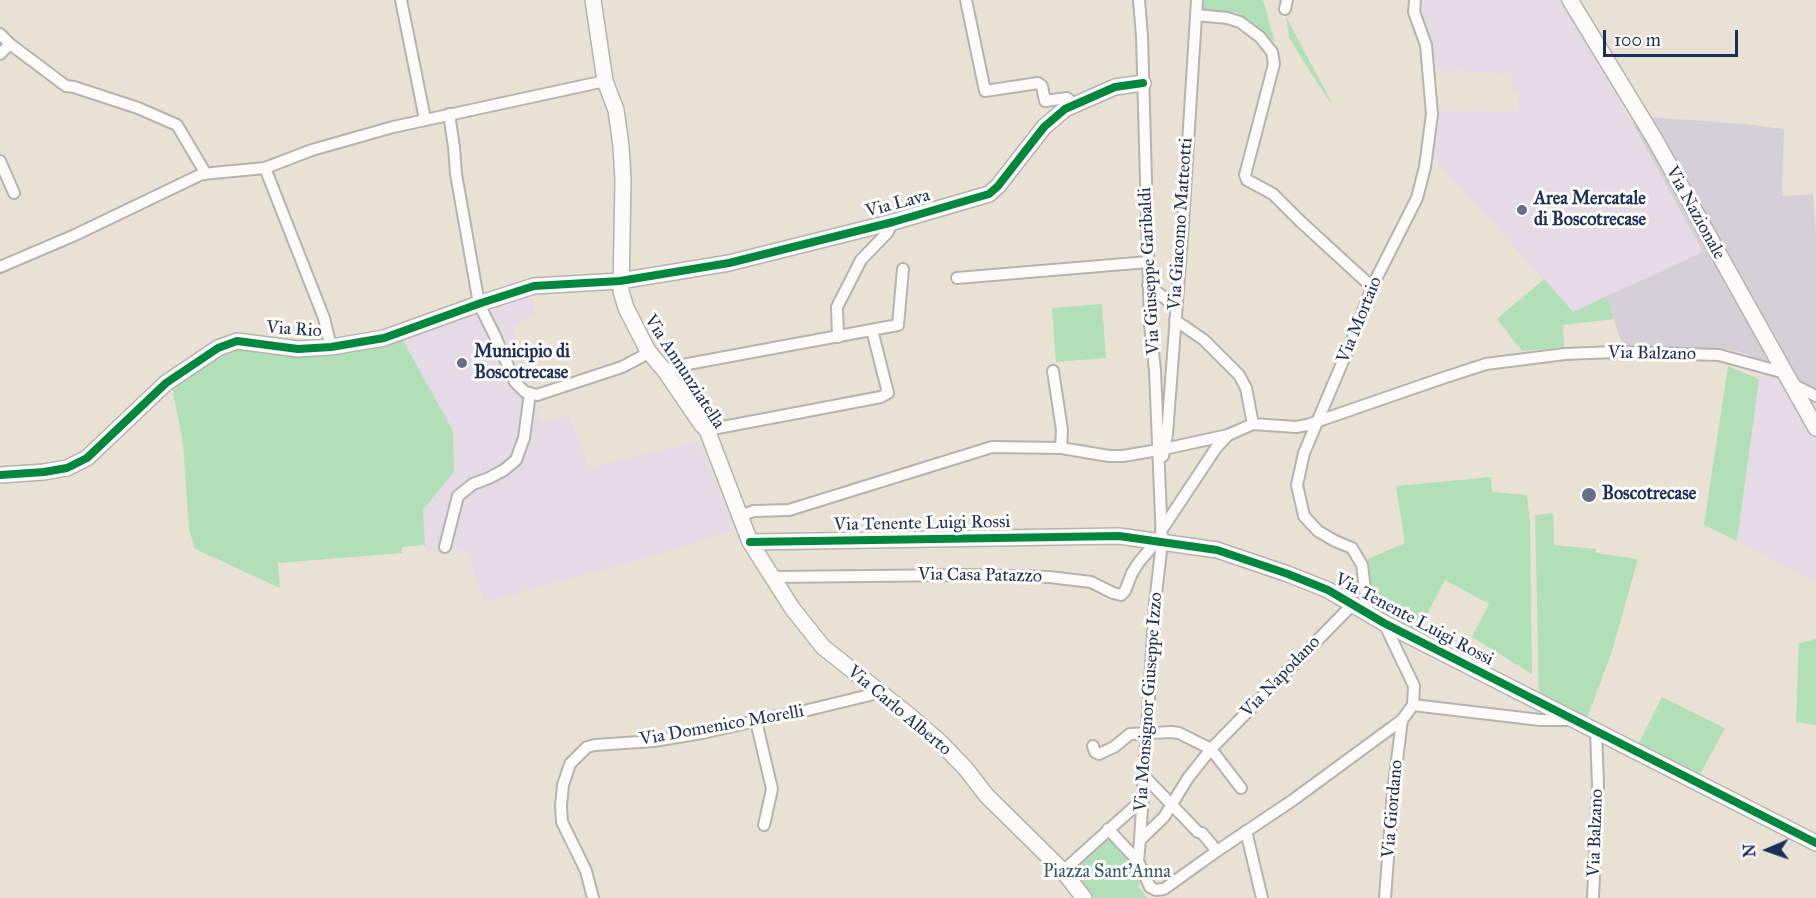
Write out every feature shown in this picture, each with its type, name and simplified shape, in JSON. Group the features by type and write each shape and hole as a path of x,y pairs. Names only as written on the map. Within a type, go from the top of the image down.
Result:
{"street":[{"path":"401,0 425,119"},
{"name":"Via Annunziatella","path":"593,0 605,81 616,110 621,146 623,180 621,291 626,308 648,351 707,430 750,542"},
{"path":"966,0 985,91 1038,83 1042,86 1045,101 1067,98 1074,104"},
{"name":"Via Giuseppe Garibaldi","path":"1139,0 1143,36 1148,285 1161,449"},
{"name":"Via Giacomo Matteotti","path":"1159,538 1161,449 1175,320 1197,0"},
{"name":"Via Mortaio","path":"1368,614 1362,565 1352,548 1335,542 1318,531 1304,516 1297,485 1304,453 1372,287 1417,198 1425,166 1432,114 1426,45 1414,12 1415,0"},
{"name":"Via Nazionale","path":"1570,0 1654,138 1816,428"},
{"path":"1196,15 1227,18 1240,22 1260,37 1272,52 1274,64 1245,175 1247,180 1273,194 1300,222 1372,287"},
{"path":"0,34 66,86 138,108 177,125 206,174"},
{"path":"0,54 10,44"},
{"path":"0,267 75,235 202,174 265,168 312,150 425,119 605,81"},
{"name":"Via Lava","path":"620,281 729,262 893,222 989,194 1044,128 1065,109 1115,87 1143,83"},
{"path":"449,114 456,174 478,303 515,382 525,392 537,395 622,367 648,351"},
{"path":"0,161 2,173 14,193"},
{"path":"265,168 324,318 331,347"},
{"path":"838,337 837,308 861,260 887,233 893,222"},
{"path":"957,278 1148,262"},
{"path":"665,371 677,366 898,325 903,269"},
{"name":"Via Rio","path":"0,475 67,468 87,458 166,383 218,348 237,341 298,348 331,347 384,338 478,303 534,286 620,281"},
{"path":"1148,285 1176,307"},
{"path":"739,516 754,512 789,510 992,447 1060,448 1123,456 1228,435 1253,424 1246,387 1239,375 1204,340 1175,320"},
{"path":"707,430 881,397 888,393 872,330"},
{"name":"Via Balzano","path":"1253,424 1296,427 1318,422 1476,368 1565,354 1615,352 1719,355 1788,378 1816,396"},
{"path":"1053,371 1062,429 1060,448"},
{"path":"445,547 458,496 473,483 497,474 516,460 524,438 530,393"},
{"path":"1159,538 1216,448 1228,435"},
{"name":"Via Tenente Luigi Rossi","path":"750,542 1119,536 1159,538 1217,550 1328,590 1383,623 1816,843"},
{"name":"Via Casa Patazzo","path":"771,577 966,575 1049,577 1091,582 1121,595 1136,568 1159,538"},
{"name":"Via Monsignor Giuseppe Izzo","path":"1138,861 1159,538"},
{"name":"Via Carlo Alberto","path":"750,542 771,577 823,647 941,743 986,795 1063,871 1084,898"},
{"name":"Via Napodano","path":"1140,840 1164,817 1188,778 1211,749 1352,605"},
{"path":"1108,829 1138,861 1150,887 1164,890 1402,720 1413,705 1414,686 1383,623"},
{"name":"Via Domenico Morelli","path":"593,898 586,871 562,822 561,806 563,785 570,764 587,747 665,740 835,704 870,695 876,691"},
{"path":"1413,705 1540,720 1573,720"},
{"name":"Via Giordano","path":"1385,898 1393,792 1402,720"},
{"path":"756,721 772,789 764,825"},
{"name":"Via Balzano","path":"1593,898 1598,785 1596,731"},
{"path":"1093,746 1095,752 1099,754 1114,747 1130,734 1179,733 1211,749 1241,788"},
{"path":"1144,777 1198,832 1202,832 1217,851"},
{"path":"1063,871 1143,799"},
{"path":"1246,831 1262,898"}],"shaded area":[{"path":"1418,0 1563,0 1704,252 1573,312 1432,156 1434,111 1519,111 1519,93 1512,94 1513,74 1432,69 1420,23"},
{"path":"1648,117 1784,129 1782,196 1813,194 1816,234 1816,390 1749,355 1729,349 1622,345 1607,296 1703,252 1632,122"},
{"path":"532,292 536,315 512,325 540,422 569,416 589,467 699,442 735,530 649,557 484,602 467,550 426,553 423,510 454,472 402,339"},
{"path":"1759,375 1801,383 1816,390 1816,582 1737,541"}],"green space":[{"path":"1201,0 1263,0 1275,42 1236,12 1201,9"},
{"path":"1286,16 1334,107 1289,38"},
{"path":"1544,279 1573,312 1607,296 1614,319 1563,325 1564,347 1522,351 1497,319"},
{"path":"1102,304 1106,358 1056,362 1052,308"},
{"path":"402,339 453,431 454,472 423,510 425,545 402,547 402,553 278,563 280,588 195,549 189,529 183,443 172,387 233,347"},
{"path":"1728,366 1759,379 1737,541 1704,525"},
{"path":"1491,477 1492,492 1527,495 1530,523 1532,674 1472,637 1489,604 1445,580 1417,633 1381,615 1371,595 1368,559 1405,543 1396,486"},
{"path":"1553,513 1554,545 1596,549 1596,553 1638,559 1612,651 1586,721 1539,697 1535,515"},
{"path":"1816,639 1816,725 1796,722 1799,643"},
{"path":"1662,697 1725,728 1698,778 1637,747"},
{"name":"Piazza Sant'Anna","path":"1109,838 1140,873 1139,888 1147,898 1094,898 1072,869"}],"cycle path":[{"path":"0,475 67,468 87,458 166,383 218,348 237,341 298,349 331,347 384,338 534,286 620,281 729,263 893,222 989,194 998,186 1044,127 1065,109 1115,87 1143,83"},
{"path":"750,542 1119,536 1217,550 1328,590 1384,623 1816,843"}],"place":[{"name":"Area Mercatale di Boscotrecase","path":"1522,210"},
{"name":"Municipio di Boscotrecase","path":"462,363"},
{"name":"Boscotrecase","path":"1589,495"}]}
